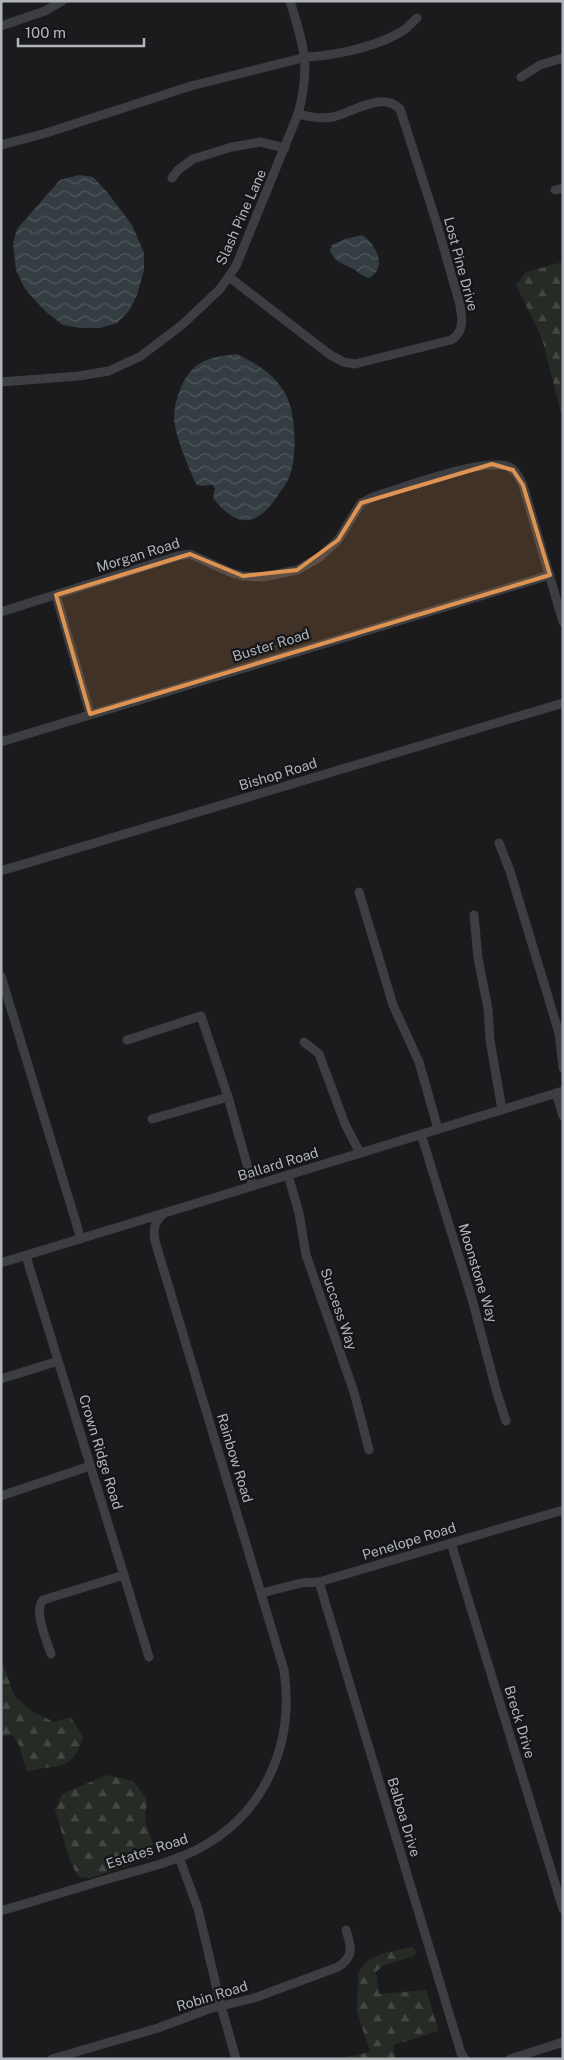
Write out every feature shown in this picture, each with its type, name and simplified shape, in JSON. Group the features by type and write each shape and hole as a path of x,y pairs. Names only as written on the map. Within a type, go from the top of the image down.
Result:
{"street":[{"path":"1,26 45,11 62,1"},
{"name":"Slash Pine Lane","path":"1,382 100,373 124,365 160,343 183,324 208,302 229,277 245,249 285,148 298,114 306,82 306,57 290,1"},
{"path":"1,145 43,134 191,86 306,57 321,56 377,43 400,33 417,18"},
{"path":"521,77 540,65 563,58"},
{"name":"Lost Pine Drive","path":"229,277 329,354 343,362 355,364 383,358 451,340 459,334 462,317 460,304 400,109 391,102 378,102 333,117 325,118 298,114"},
{"path":"172,178 192,159 232,147 260,142 285,148"},
{"name":"Morgan Road","path":"1,612 178,556 190,554 243,576 262,577 282,574 304,567 320,557 338,540 361,503 373,497 485,465 505,466 513,470 523,485 550,575"},
{"path":"550,575 563,622"},
{"name":"Buster Road","path":"1,742 550,575"},
{"path":"56,595 90,714"},
{"name":"Bishop Road","path":"1,871 563,703"},
{"path":"499,843 510,871 558,1033 563,1068"},
{"path":"359,892 393,1005 419,1062 438,1129"},
{"path":"474,915 478,958 488,1010 490,1040 502,1110"},
{"path":"1,976 81,1239"},
{"path":"127,1040 201,1016 228,1097 253,1186"},
{"path":"304,1042 319,1054 345,1124 360,1153"},
{"path":"560,1092 563,1116"},
{"name":"Ballard Road","path":"1,1263 560,1092"},
{"path":"152,1119 228,1097"},
{"name":"Moonstone Way","path":"421,1134 469,1290 506,1421"},
{"name":"Success Way","path":"288,1175 299,1213 306,1255 354,1392 369,1450"},
{"name":"Rainbow Road","path":"164,1214 157,1220 154,1230 155,1241 284,1670 288,1701 287,1714"},
{"name":"Crown Ridge Road","path":"26,1256 149,1656"},
{"path":"1,1379 58,1362"},
{"path":"1,1496 90,1466"},
{"name":"Penelope Road","path":"262,1593 301,1583 319,1582 562,1512"},
{"name":"Breck Drive","path":"451,1543 563,1910"},
{"path":"50,1654 39,1616 40,1603 49,1597 124,1575"},
{"name":"Balboa Drive","path":"319,1582 461,2053 465,2059"},
{"name":"Estates Road","path":"1,1912 179,1857 212,1841 238,1821 268,1779 276,1763 283,1739 287,1714"},
{"path":"179,1857 198,1909 221,2006 236,2059"},
{"name":"Robin Road","path":"52,2059 158,2028 221,2006 254,1998 338,1967 345,1962 350,1952 351,1944 346,1930"},
{"path":"510,2059 563,2042"}],"highlighted area":[{"path":"492,464 513,470 523,485 550,575 90,714 56,595 190,554 243,576 297,570 338,540 361,503"}],"green space":[{"path":"563,262 563,452 562,416 542,338 516,285 526,272"},
{"path":"1,1657 14,1695 31,1711 54,1722 71,1717 83,1737 79,1749 69,1762 63,1765 27,1772 19,1745 12,1735 1,1737"},
{"path":"107,1775 133,1781 147,1799 145,1821 153,1844 150,1858 90,1878 78,1877 69,1858 55,1809 62,1794"},
{"path":"413,1947 416,1952 414,1956 384,1965 376,1972 379,1994 426,1990 439,2031 393,2045 396,2059 337,2059 370,2052 357,2011 358,1973 367,1961 384,1953"}],"water":[{"path":"79,175 93,177 107,192 132,225 144,253 144,270 137,295 129,311 117,323 100,328 80,328 63,325 46,312 33,298 24,287 16,270 13,243 17,229 60,180"},
{"path":"362,235 372,244 379,262 375,273 369,278 338,261 330,251 332,245 345,239"},
{"path":"237,354 265,370 281,387 289,403 294,423 294,457 288,480 263,513 247,520 230,515 222,508 213,498 215,488 212,485 200,486 196,484 179,441 174,417 180,391 186,378 197,365 211,359"}]}
